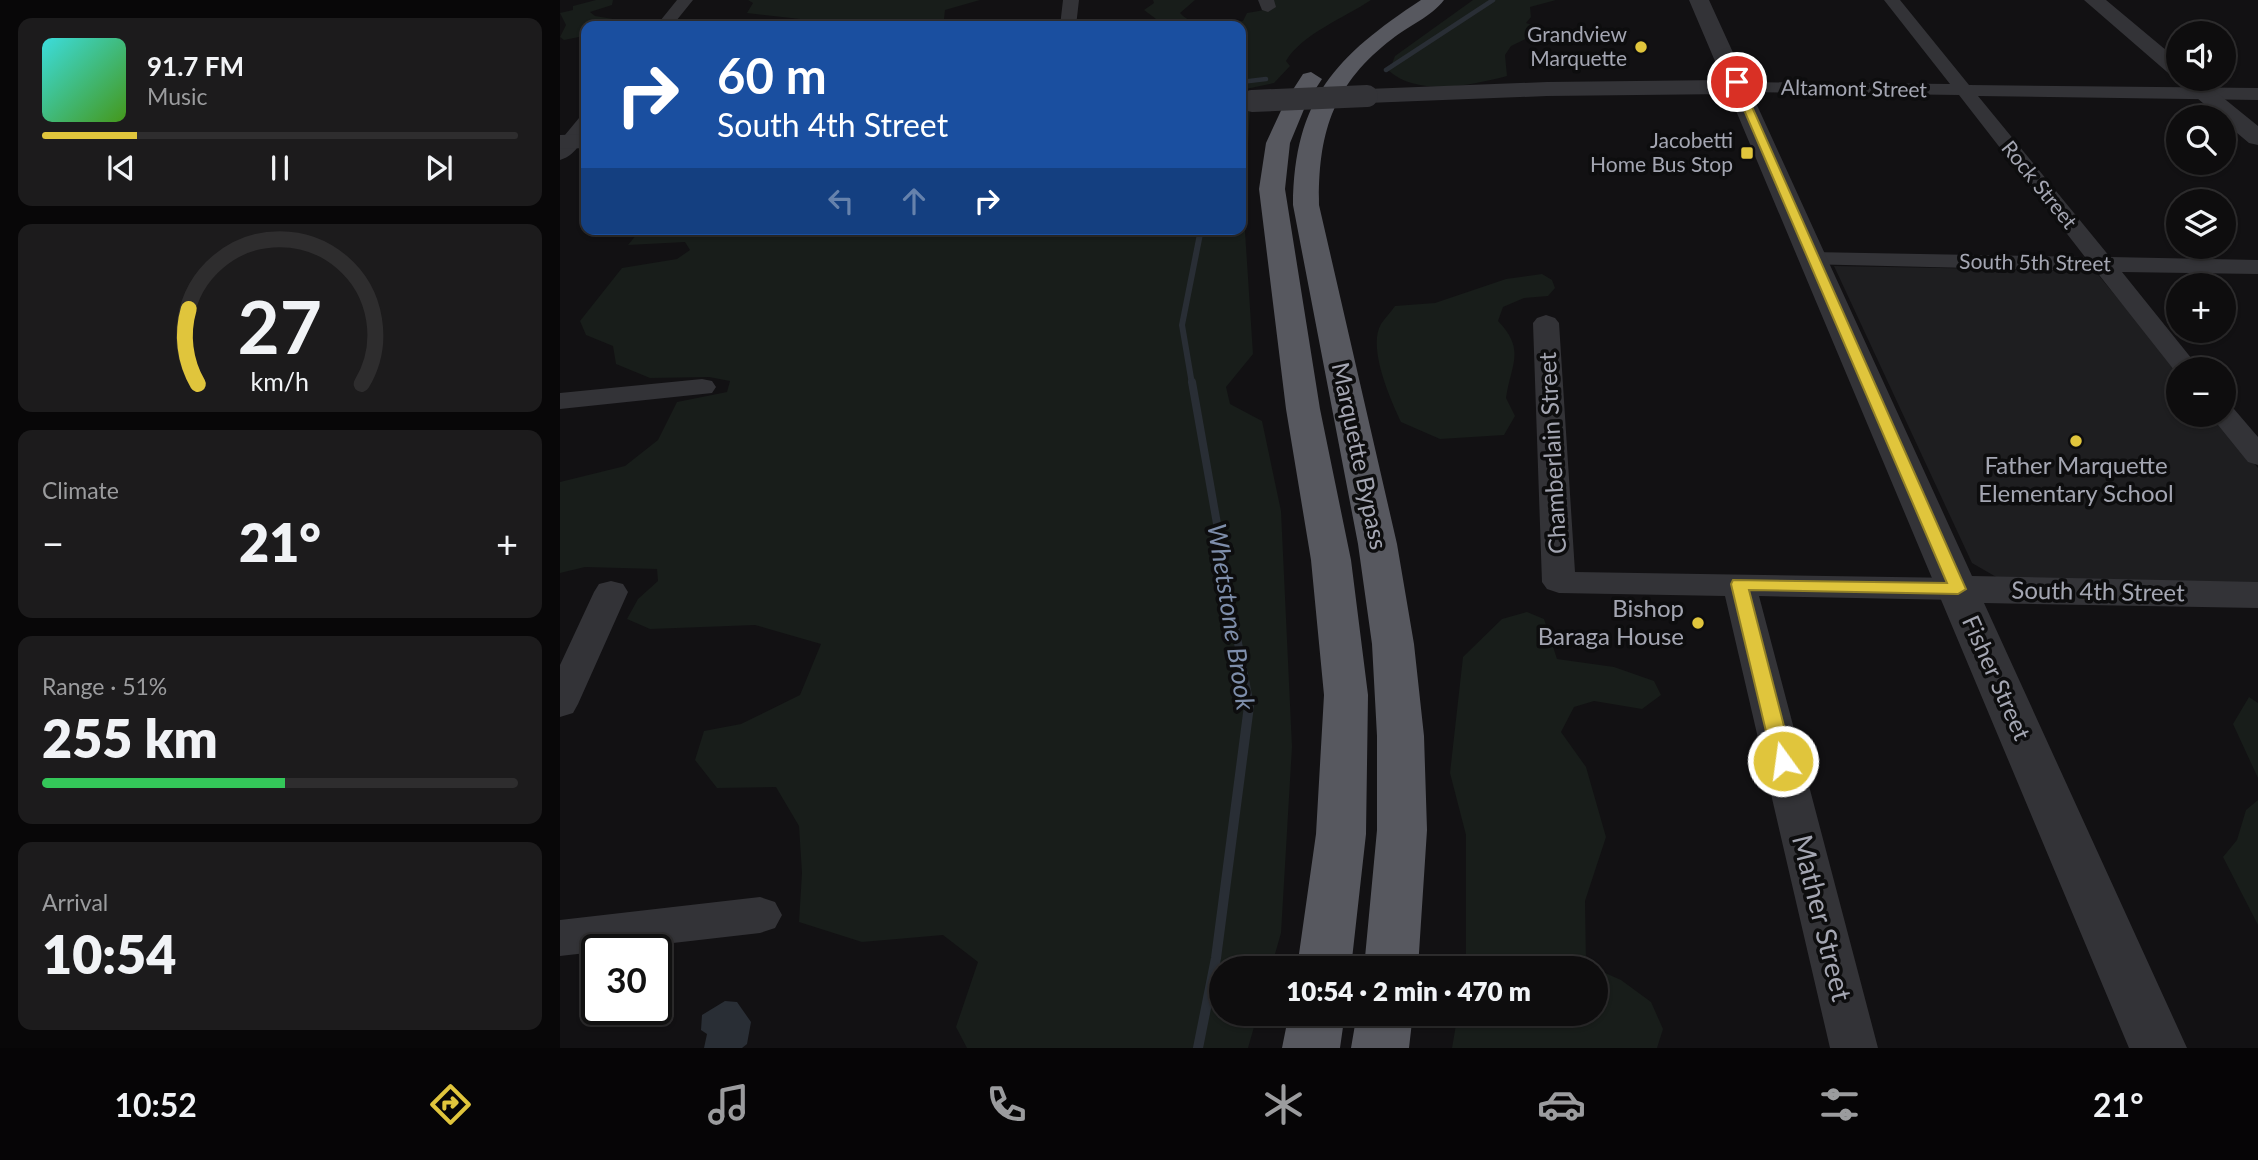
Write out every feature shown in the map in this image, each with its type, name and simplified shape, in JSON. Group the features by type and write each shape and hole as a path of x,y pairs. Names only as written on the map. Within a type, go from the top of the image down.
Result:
{"highway":[{"name":"Marquette Bypass","path":"1326,956 1341,834 1346,695 1331,560 1303,410 1272,189 1278,143 1296,102 1336,51 1403,0"},
{"name":"Marquette Bypass","path":"1393,956 1400,835 1401,747 1395,666 1387,598 1306,205 1304,180 1307,146 1314,124 1335,83 1354,59 1384,33 1434,0"},
{"path":"1311,1048 1315,1026"},
{"path":"1380,1048 1383,1026"}],"street":[{"path":"668,21 685,0"},
{"path":"1069,21 1071,0"},
{"name":"Fisher Street","path":"1699,0 2158,1048"},
{"name":"Rock Street","path":"1892,0 2178,357"},
{"path":"2094,0 2166,61"},
{"name":"Altamont Street","path":"1246,102 1574,88 1963,91 2166,87"},
{"path":"2202,91 2258,138"},
{"name":"Altamont Street","path":"2235,91 2258,94"},
{"path":"569,145 581,129"},
{"name":"South 5th Street","path":"1811,259 2258,267"},
{"name":"Chamberlain Street","path":"1546,323 1559,582"},
{"path":"560,401 702,387"},
{"path":"2234,427 2258,456"},
{"name":"South 4th Street","path":"1559,582 2258,596"},
{"name":"Mather Street","path":"1739,584 1854,1048"},
{"path":"560,704 611,592"},
{"path":"560,938 760,915"}],"shaded area":[{"path":"596,0 613,0 612,5 590,12 595,16 613,19 581,21 581,37 564,40 560,37 566,25 560,13 573,10 573,6"},
{"path":"748,0 980,0 945,10 944,19 897,21 796,21 800,19 747,13 753,3"},
{"path":"1153,0 1195,0 1180,13 1193,21 1159,21 1144,10 1154,3"},
{"path":"1271,0 1371,0 1302,43 1286,61 1290,66 1274,83 1246,89 1246,21 1243,21 1247,13 1270,9"},
{"path":"1473,0 1556,0 1530,7 1531,17 1526,23 1539,27 1540,32 1511,46 1505,55 1507,76 1446,87 1415,84 1389,71 1395,56"},
{"path":"1246,108 1250,108 1246,180"},
{"path":"636,235 1245,235 1253,354 1226,387 1230,404 1262,421 1281,511 1292,747 1281,933 1274,956 1209,956 1209,1026 1254,1026 1248,1048 967,1048 956,1027 978,962 943,935 862,942 799,922 802,873 799,826 776,787 717,788 695,760 704,731 741,724 800,695 821,644 755,625 650,629 627,619 638,599 658,581 657,569 585,567 560,573 560,482 625,466 658,440 677,402 727,392 730,381 709,377 650,378 616,364 613,346 586,335 580,321 622,268 677,259 690,250 685,242 628,245"},
{"name":"Father Marquette Elementary School","path":"1834,266 2095,271 2167,357 2166,427 2224,427 2258,468 2258,585 1998,578 1972,563"},
{"path":"1542,274 1552,280 1555,288 1548,296 1524,298 1503,307 1498,321 1507,331 1514,349 1506,398 1515,416 1504,435 1440,439 1401,422 1382,374 1377,346 1377,334 1381,324 1395,306 1435,303 1506,279"},
{"path":"1527,612 1544,619 1557,659 1614,667 1654,681 1661,695 1642,709 1594,701 1574,707 1561,732 1586,767 1606,837 1585,901 1586,956 1466,956 1466,835 1450,773 1463,657 1502,619"},
{"path":"2249,697 2258,703 2258,778 2233,724"},
{"path":"2258,800 2258,925 2223,857 2237,840 2246,810"},
{"path":"1608,974 1621,980 1651,1002 1663,1029 1657,1048 1452,1048 1456,1026 1608,1026"},
{"path":"725,1001 737,1002 751,1022 747,1044 742,1048 704,1048 707,1034 701,1030 702,1015"}],"waterway":[{"name":"Whetstone Brook","path":"1386,70 1493,0"},
{"name":"Whetstone Brook","path":"1246,81 1266,79"},
{"name":"Whetstone Brook","path":"1192,384 1182,325 1200,235"},
{"name":"Whetstone Brook","path":"1192,382 1243,671"},
{"name":"Whetstone Brook","path":"1198,1048 1216,958 1249,706 1242,669"}],"place":[{"name":"Grandview Marquette","path":"1641,47"},
{"name":"Jacobetti Home Bus Stop","path":"1747,153"},
{"name":"Father Marquette Elementary School","path":"2076,441"},
{"name":"Bishop Baraga House","path":"1698,623"}],"route":[{"path":"1737,82 1811,259 1958,589 1739,584 1783,761"}]}
